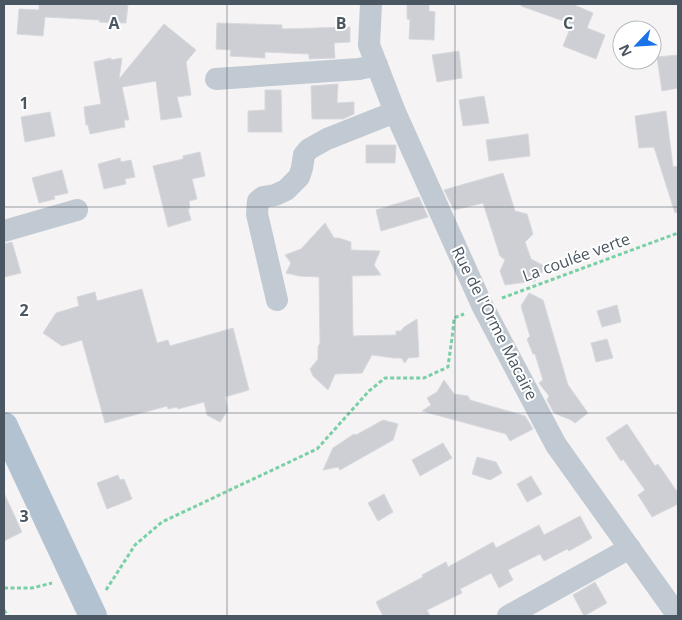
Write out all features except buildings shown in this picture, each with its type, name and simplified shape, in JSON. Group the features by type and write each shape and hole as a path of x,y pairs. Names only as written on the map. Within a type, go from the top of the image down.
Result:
{"main road":[{"path":"4,426 89,609"}],"street":[{"name":"Rue de l'Orme Macaire","path":"371,4 370,46 377,65 482,305 556,445 678,616"},
{"path":"216,79 359,69 377,65"},
{"path":"277,300 257,214 258,201 263,197 275,195 286,190 299,177 304,155 309,149 327,139 396,112"},
{"path":"4,231 77,210"},
{"path":"508,616 630,548"}],"path":[{"name":"La coulée verte","path":"89,609 103,596 135,545 162,522 317,449 369,391 385,378 424,378 448,367 454,318 482,305 678,233"},
{"path":"4,588 32,588 59,581"},
{"path":"4,610 8,616"}]}
